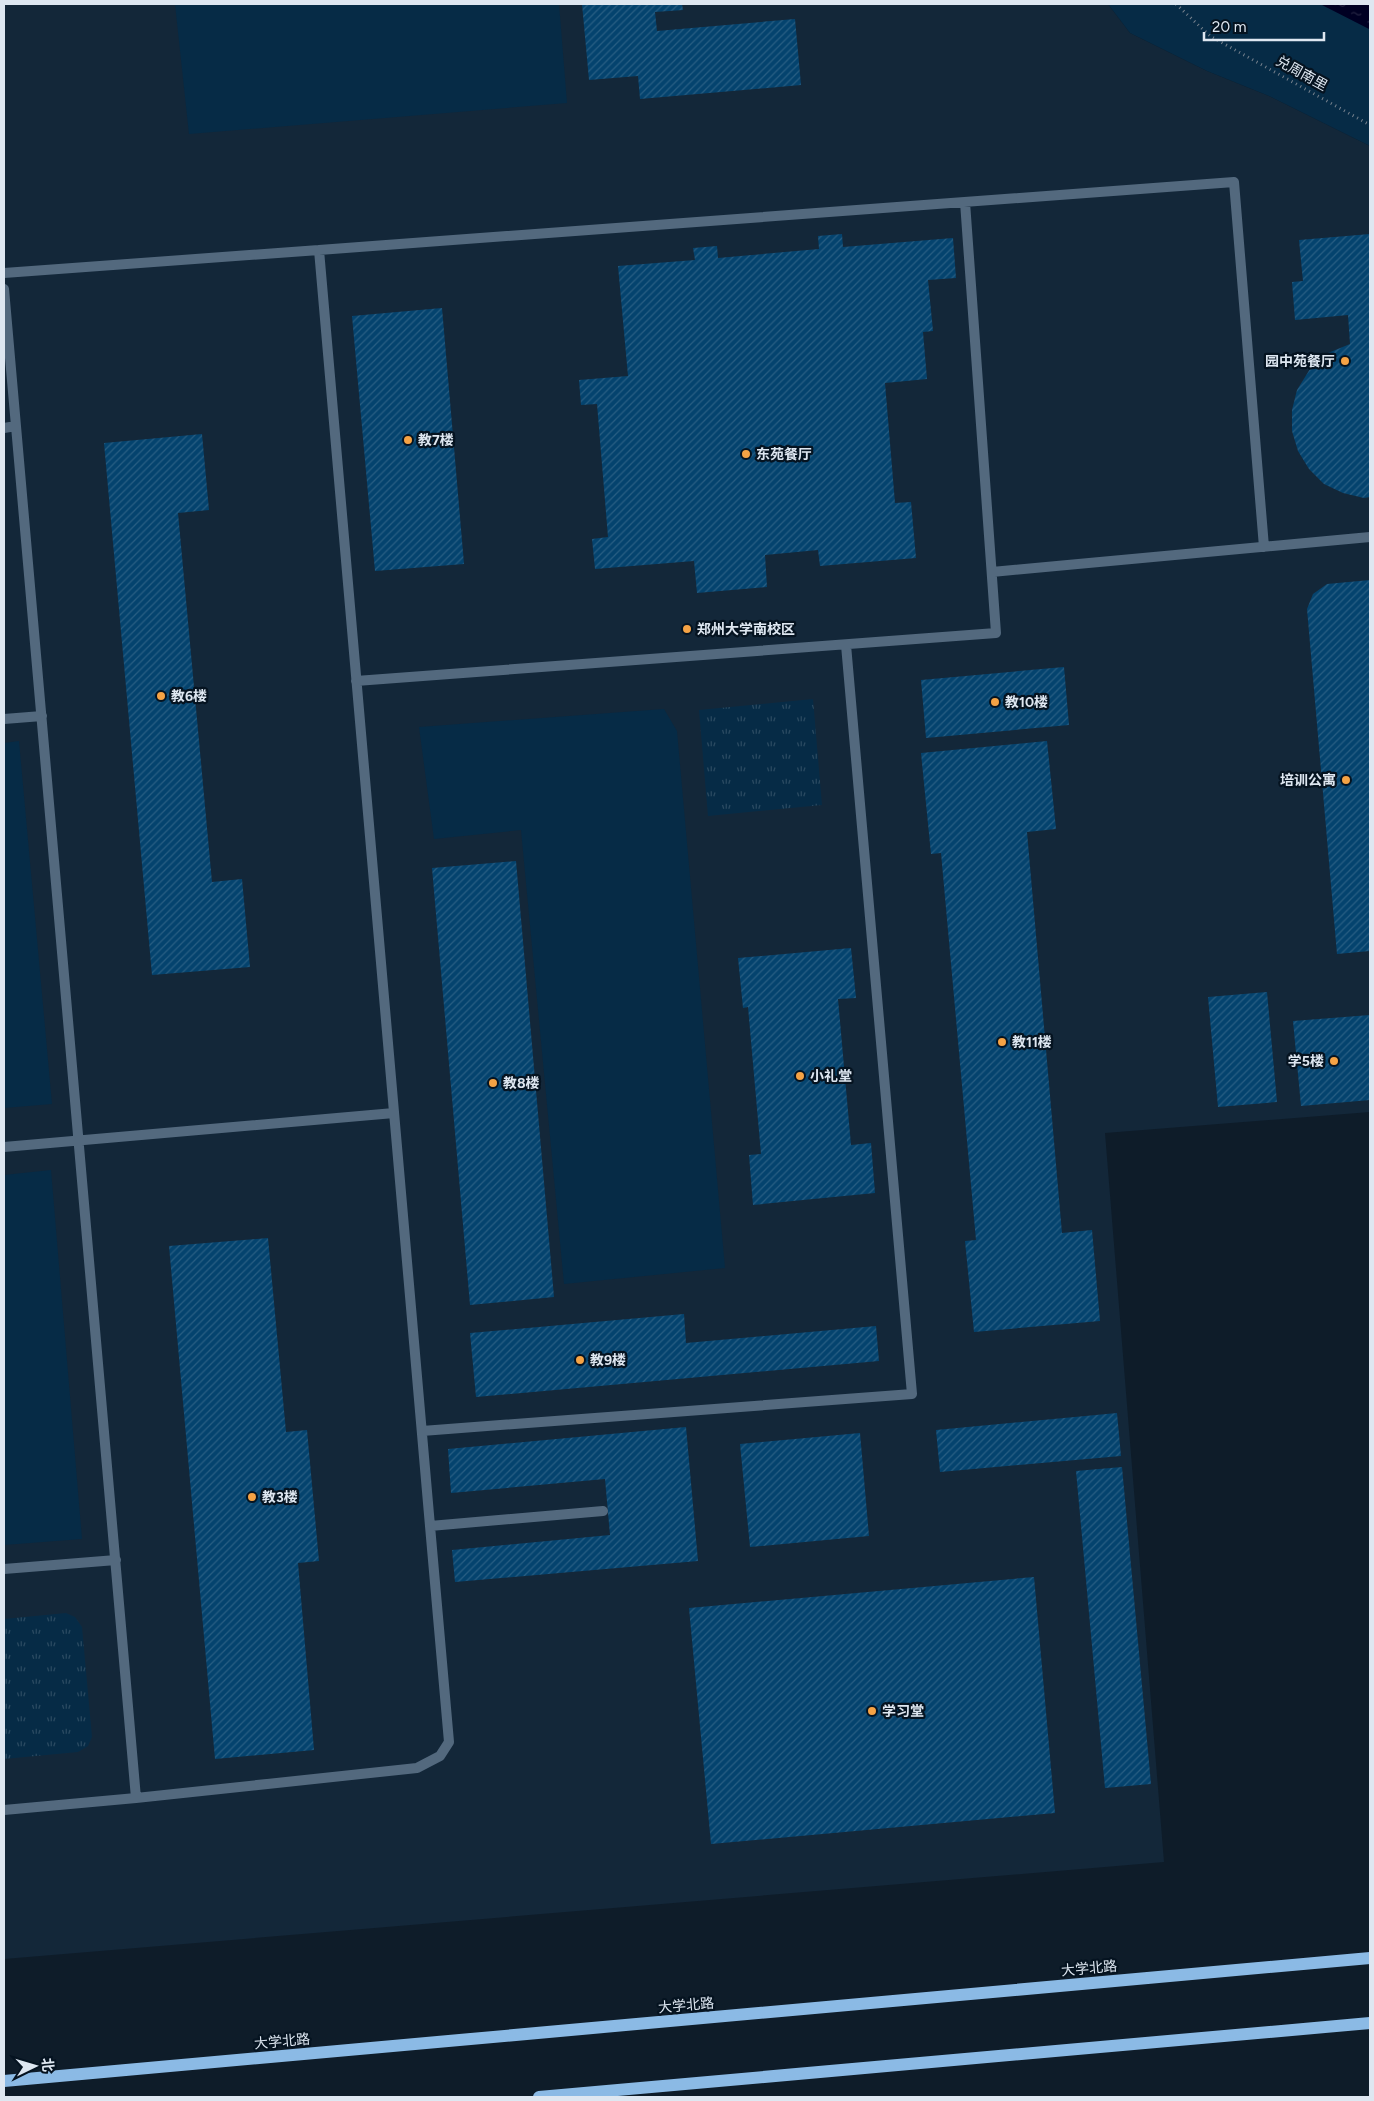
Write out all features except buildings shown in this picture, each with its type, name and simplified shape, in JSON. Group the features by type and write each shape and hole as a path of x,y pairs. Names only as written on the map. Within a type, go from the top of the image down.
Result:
{"main road":[{"name":"大学北路","path":"4,2081 1370,1958"},
{"path":"539,2097 1370,2022"}],"lane":[{"path":"4,273 1234,182 1264,547"},
{"path":"356,681 996,633 965,202"},
{"path":"4,1810 417,1768 440,1756 449,1742 318,250"},
{"path":"4,289 136,1798"},
{"path":"4,428 16,426"},
{"path":"992,572 1370,538"},
{"path":"422,1430 912,1394 846,645"},
{"path":"4,720 42,716"},
{"path":"4,1147 394,1113"},
{"path":"430,1526 603,1511"},
{"path":"4,1569 116,1560"}],"path":[{"name":"兑周南里","path":"1176,4 1210,36 1370,125"}],"shaded area":[{"name":"郑州大学南校区","path":"4,4 1108,4 1130,33 1207,71 1269,96 1370,146 1370,1112 1105,1133 1164,1862 4,1959"}],"green space":[{"path":"175,4 559,4 567,103 189,134"},
{"path":"1108,4 1370,4 1370,146 1269,96 1207,71 1130,33"},
{"path":"813,699 822,805 708,816 699,710"},
{"path":"664,709 677,731 725,1268 564,1284 521,830 434,839 419,727"},
{"path":"19,741 52,1104 4,1108 4,743"},
{"path":"51,1170 82,1539 4,1545 4,1175"},
{"path":"66,1613 75,1617 82,1627 92,1737 88,1746 78,1752 4,1759 4,1619"}],"water":[{"path":"1320,4 1370,4 1370,29 1369,29"}],"place":[{"name":"园中苑餐厅","path":"1345,361"},
{"name":"教7楼","path":"408,440"},
{"name":"东苑餐厅","path":"746,454"},
{"name":"郑州大学南校区","path":"687,629"},
{"name":"教6楼","path":"161,696"},
{"name":"教10楼","path":"995,702"},
{"name":"培训公寓","path":"1346,780"},
{"name":"教11楼","path":"1002,1042"},
{"name":"学5楼","path":"1334,1061"},
{"name":"小礼堂","path":"800,1076"},
{"name":"教8楼","path":"493,1083"},
{"name":"教9楼","path":"580,1360"},
{"name":"教3楼","path":"252,1497"},
{"name":"学习堂","path":"872,1711"}]}
